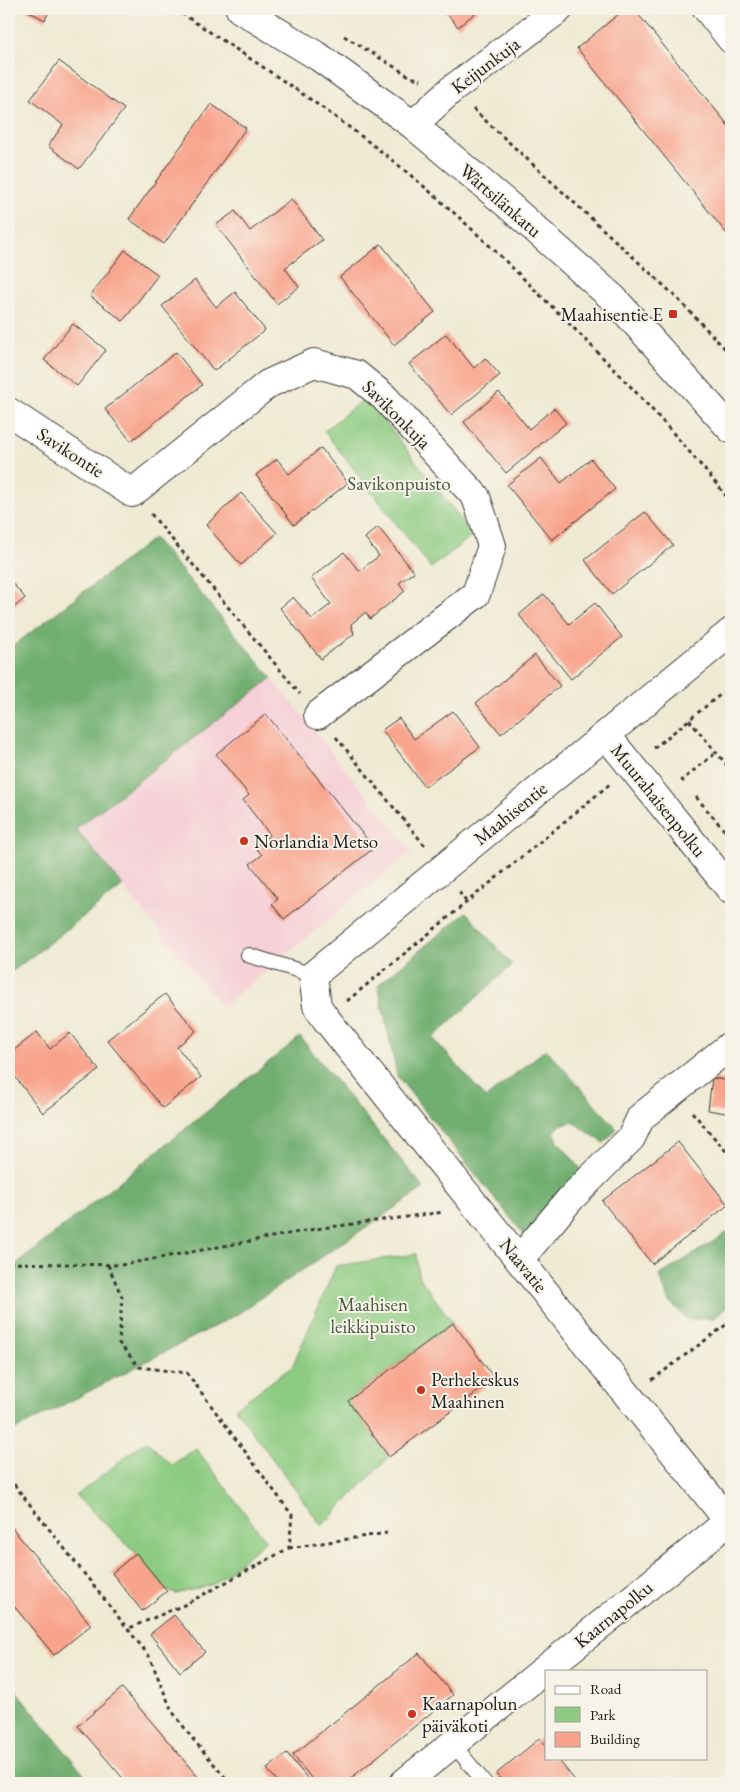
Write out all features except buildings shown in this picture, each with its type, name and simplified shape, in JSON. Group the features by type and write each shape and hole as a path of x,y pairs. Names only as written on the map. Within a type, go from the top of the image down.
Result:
{"street":[{"name":"Wärtsilänkatu","path":"240,9 319,57 413,125 507,204 614,299 731,429"},
{"name":"Keijunkuja","path":"413,125 452,90 559,9"},
{"path":"707,9 731,39"},
{"name":"Savikonkuja","path":"132,493 268,384 314,363 357,375 378,391 476,497 492,546 476,594 318,715"},
{"name":"Savikontie","path":"9,412 132,493"},
{"name":"Maahisentie","path":"313,975 731,632"},
{"name":"Muurahaisenpolku","path":"606,734 731,890"},
{"path":"313,975 321,1012"},
{"name":"Naavatie","path":"321,1012 730,1523"},
{"path":"519,1260 571,1198 631,1138 641,1117 731,1045"},
{"name":"Kaarnapolku","path":"546,1670 730,1523"},
{"name":"Kaarnapolku","path":"404,1783 545,1671"}],"lane":[{"path":"248,955 313,975"},
{"path":"453,1744 485,1783"}],"path":[{"path":"175,9 319,105 403,169 498,253 600,353 690,451 731,502"},
{"path":"339,33 411,77 452,90 674,294 731,355"},
{"path":"321,1012 731,686"},
{"path":"689,720 731,770"},
{"path":"688,787 682,780 717,752"},
{"path":"694,794 731,838"},
{"path":"674,1091 731,1157"},
{"path":"9,1263 120,1265 315,1229 477,1207"},
{"path":"108,1265 122,1297 119,1344 139,1367 186,1373 292,1515 289,1548"},
{"path":"629,1397 731,1321"},
{"path":"9,1478 148,1656 172,1711 230,1783"},
{"path":"127,1629 184,1605 289,1548 387,1533"}],"shaded area":[{"name":"Norlandia Metso","path":"272,678 412,852 222,1007 76,830"}],"green space":[{"name":"Savikonpuisto","path":"366,397 473,535 431,568 324,431"},
{"path":"154,538 272,678 76,829 123,886 9,974 9,649"},
{"path":"466,912 512,965 433,1038 486,1098 546,1049 617,1129 604,1143 573,1122 562,1124 554,1132 558,1141 582,1170 525,1236 397,1076 378,985"},
{"path":"300,1037 424,1188 236,1315 9,1433 9,1270"},
{"path":"728,1232 731,1232 731,1303 714,1318 688,1320 669,1301 659,1276"},
{"name":"Maahisen leikkipuisto","path":"416,1254 419,1277 453,1323 348,1401 389,1457 322,1526 235,1408 292,1367 336,1266"},
{"path":"146,1441 172,1465 196,1448 266,1541 214,1584 176,1594 167,1591 136,1553 76,1496"},
{"path":"9,1682 91,1783 9,1783"}],"place":[{"name":"Maahisentie E","path":"673,314"},
{"name":"Norlandia Metso","path":"244,841"},
{"name":"Perhekeskus Maahinen","path":"421,1390"},
{"name":"Kaarnapolun päiväkoti","path":"412,1714"}]}
